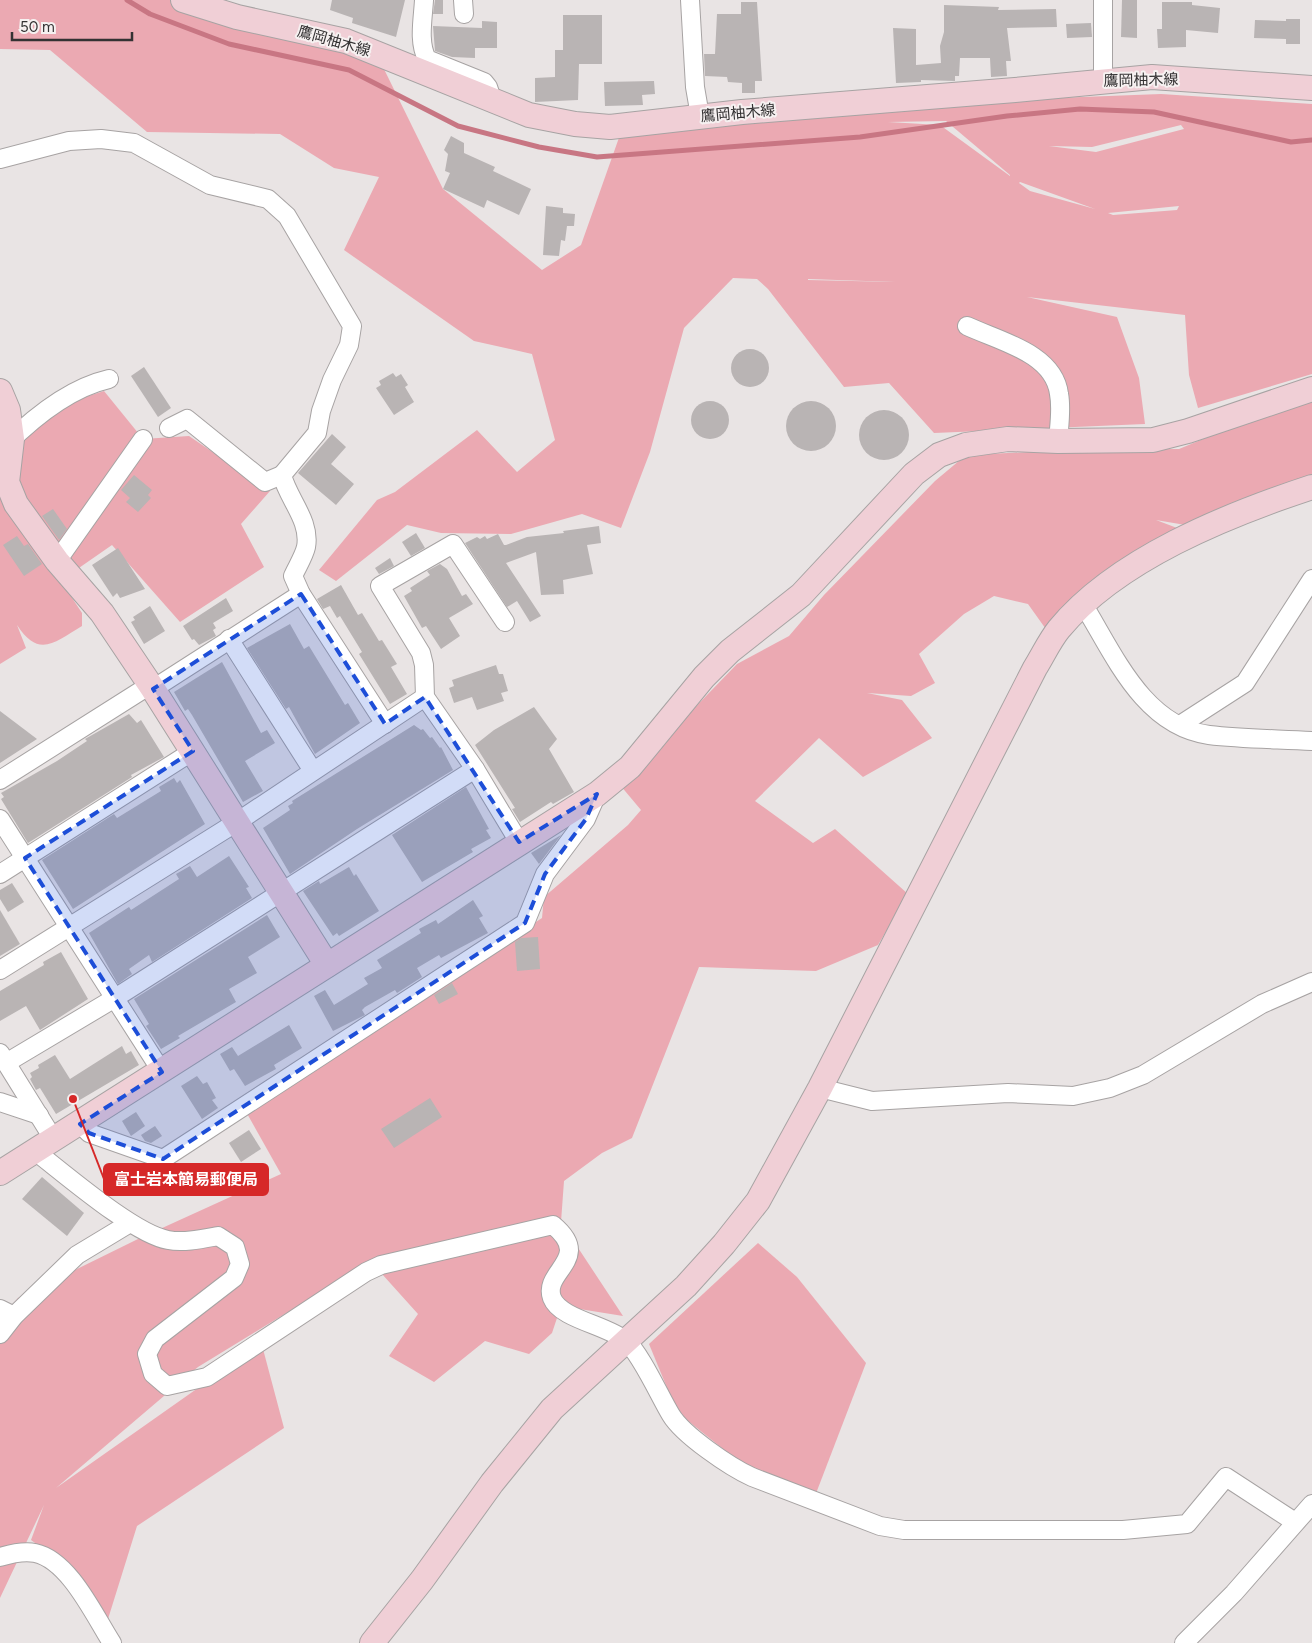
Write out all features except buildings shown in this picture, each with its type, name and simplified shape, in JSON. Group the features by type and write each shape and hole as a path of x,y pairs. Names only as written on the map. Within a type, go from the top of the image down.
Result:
{"street":[{"name":"鷹岡柚木線","path":"183,0 237,17 346,41 529,115 575,124 610,127 700,116 1015,90 1152,76 1312,88"},
{"path":"424,0 422,42 423,52 427,59 484,82 492,99"},
{"path":"690,0 695,87 700,116"},
{"path":"1103,0 1103,80"},
{"path":"0,159 69,141 101,139 134,143 210,184 268,199 287,216 352,326 349,345 332,380 321,411 317,433 282,474 265,482 187,419 169,428"},
{"path":"967,326 1038,358 1051,372 1060,394 1058,441"},
{"path":"6,445 66,396 89,384 109,379"},
{"path":"0,1173 162,1072 519,842 597,794 630,767 704,677 730,651 801,595 914,474 939,455 966,445 1008,439 1058,441 1154,440 1188,431 1312,389"},
{"path":"0,391 8,410 6,445 7,482 16,504 57,562 102,613 152,687 327,965"},
{"path":"57,562 143,439"},
{"path":"282,474 285,488 305,525 306,547 293,576 301,594 385,724"},
{"path":"372,1643 422,1580 492,1483 552,1409 686,1286 724,1244 752,1208 779,1165 820,1088 1035,668 1058,630 1083,604 1108,583 1203,528 1270,501 1312,487"},
{"path":"505,622 453,544 380,586 421,653 424,665 425,697 475,769 519,842"},
{"path":"1180,725 1245,683 1312,579"},
{"path":"0,780 301,594"},
{"path":"1083,604 1136,690 1163,717 1207,734 1312,742"},
{"path":"229,639 313,772"},
{"path":"0,970 237,822 425,697"},
{"path":"0,874 193,751"},
{"path":"475,769 115,998 3,1058 39,1115 45,1145 130,1223 168,1240 190,1241 218,1236 235,1247 240,1264 234,1278 155,1339 147,1354 153,1374 167,1386 207,1377 366,1272 381,1265 554,1225 566,1236 569,1246 568,1257 553,1284 551,1296 558,1309 608,1330 627,1341 672,1418 733,1468 880,1526 904,1530 1123,1530 1186,1524 1226,1477 1295,1522"},
{"path":"80,1124 89,1133 163,1159 525,923 545,874 586,819 597,794"},
{"path":"0,819 162,1072"},
{"path":"820,1088 872,1101 1008,1092 1073,1096 1110,1088 1143,1075 1262,1004 1312,982"},
{"path":"0,1102 39,1115"},
{"path":"0,1334 7,1313 77,1255 130,1223"},
{"path":"1184,1643 1234,1593 1312,1504"},
{"path":"0,1557 34,1552 50,1558 75,1583 112,1643"}],"highlighted area":[{"path":"301,594 385,724 425,697 519,842 597,794 586,819 545,874 525,923 163,1159 89,1133 80,1124 162,1072 25,858 193,751 153,689"}],"shaded area":[{"path":"0,0 174,0 273,34 381,63 443,189 542,270 581,245 621,132 947,102 1161,94 1312,104 1312,374 1198,408 1189,375 1185,315 1027,297 1117,317 1139,378 1145,424 934,433 889,383 844,387 768,289 757,279 733,278 684,328 650,452 621,528 582,514 511,534 441,533 407,525 336,581 319,570 377,500 395,492 477,430 517,472 555,440 532,354 474,341 344,250 379,177 334,168 280,134 147,132 50,50 0,49","holes":["946,121 1010,176 940,125 888,122","1181,125 1184,129 1096,152 1049,146 1092,147","1019,183 1095,209 1030,191","1179,206 1177,210 1113,215 1108,213","808,279 895,282 808,280"]},
{"path":"104,391 143,439 189,436 270,491 241,524 264,567 180,622 112,545 76,570 49,563 82,613 82,626 55,642 40,644 33,642 17,625 26,648 0,664 0,454 67,403"},
{"path":"1297,400 1312,401 1312,478 1203,528 1156,520 1193,534 1048,632 1028,604 994,596 964,614 919,654 935,683 911,696 867,693 902,700 932,738 863,777 819,738 755,801 813,843 835,829 908,894 878,945 816,971 699,967 632,1138 602,1153 564,1181 561,1222 623,1316 561,1306 552,1333 529,1354 485,1341 434,1382 389,1356 418,1314 382,1274 444,1258 373,1260 198,1367 56,1488 215,1376 263,1349 284,1428 137,1526 108,1619 72,1570 31,1540 44,1505 0,1598 0,1319 18,1298 138,1239 281,1174 245,1110 542,918 544,897 628,825 641,810 620,785 737,664 789,636 824,595 935,481 966,455 1073,450 1179,449"},
{"path":"758,1243 797,1277 866,1363 815,1496 738,1461 677,1412 649,1344"}],"waterway":[{"path":"127,0 150,14 229,44 349,70 458,126 539,147 597,157 860,137 1007,116 1080,109 1154,112 1291,142 1312,140"}],"place":[{"name":"富士岩本簡易郵便局","path":"73,1099"}]}
